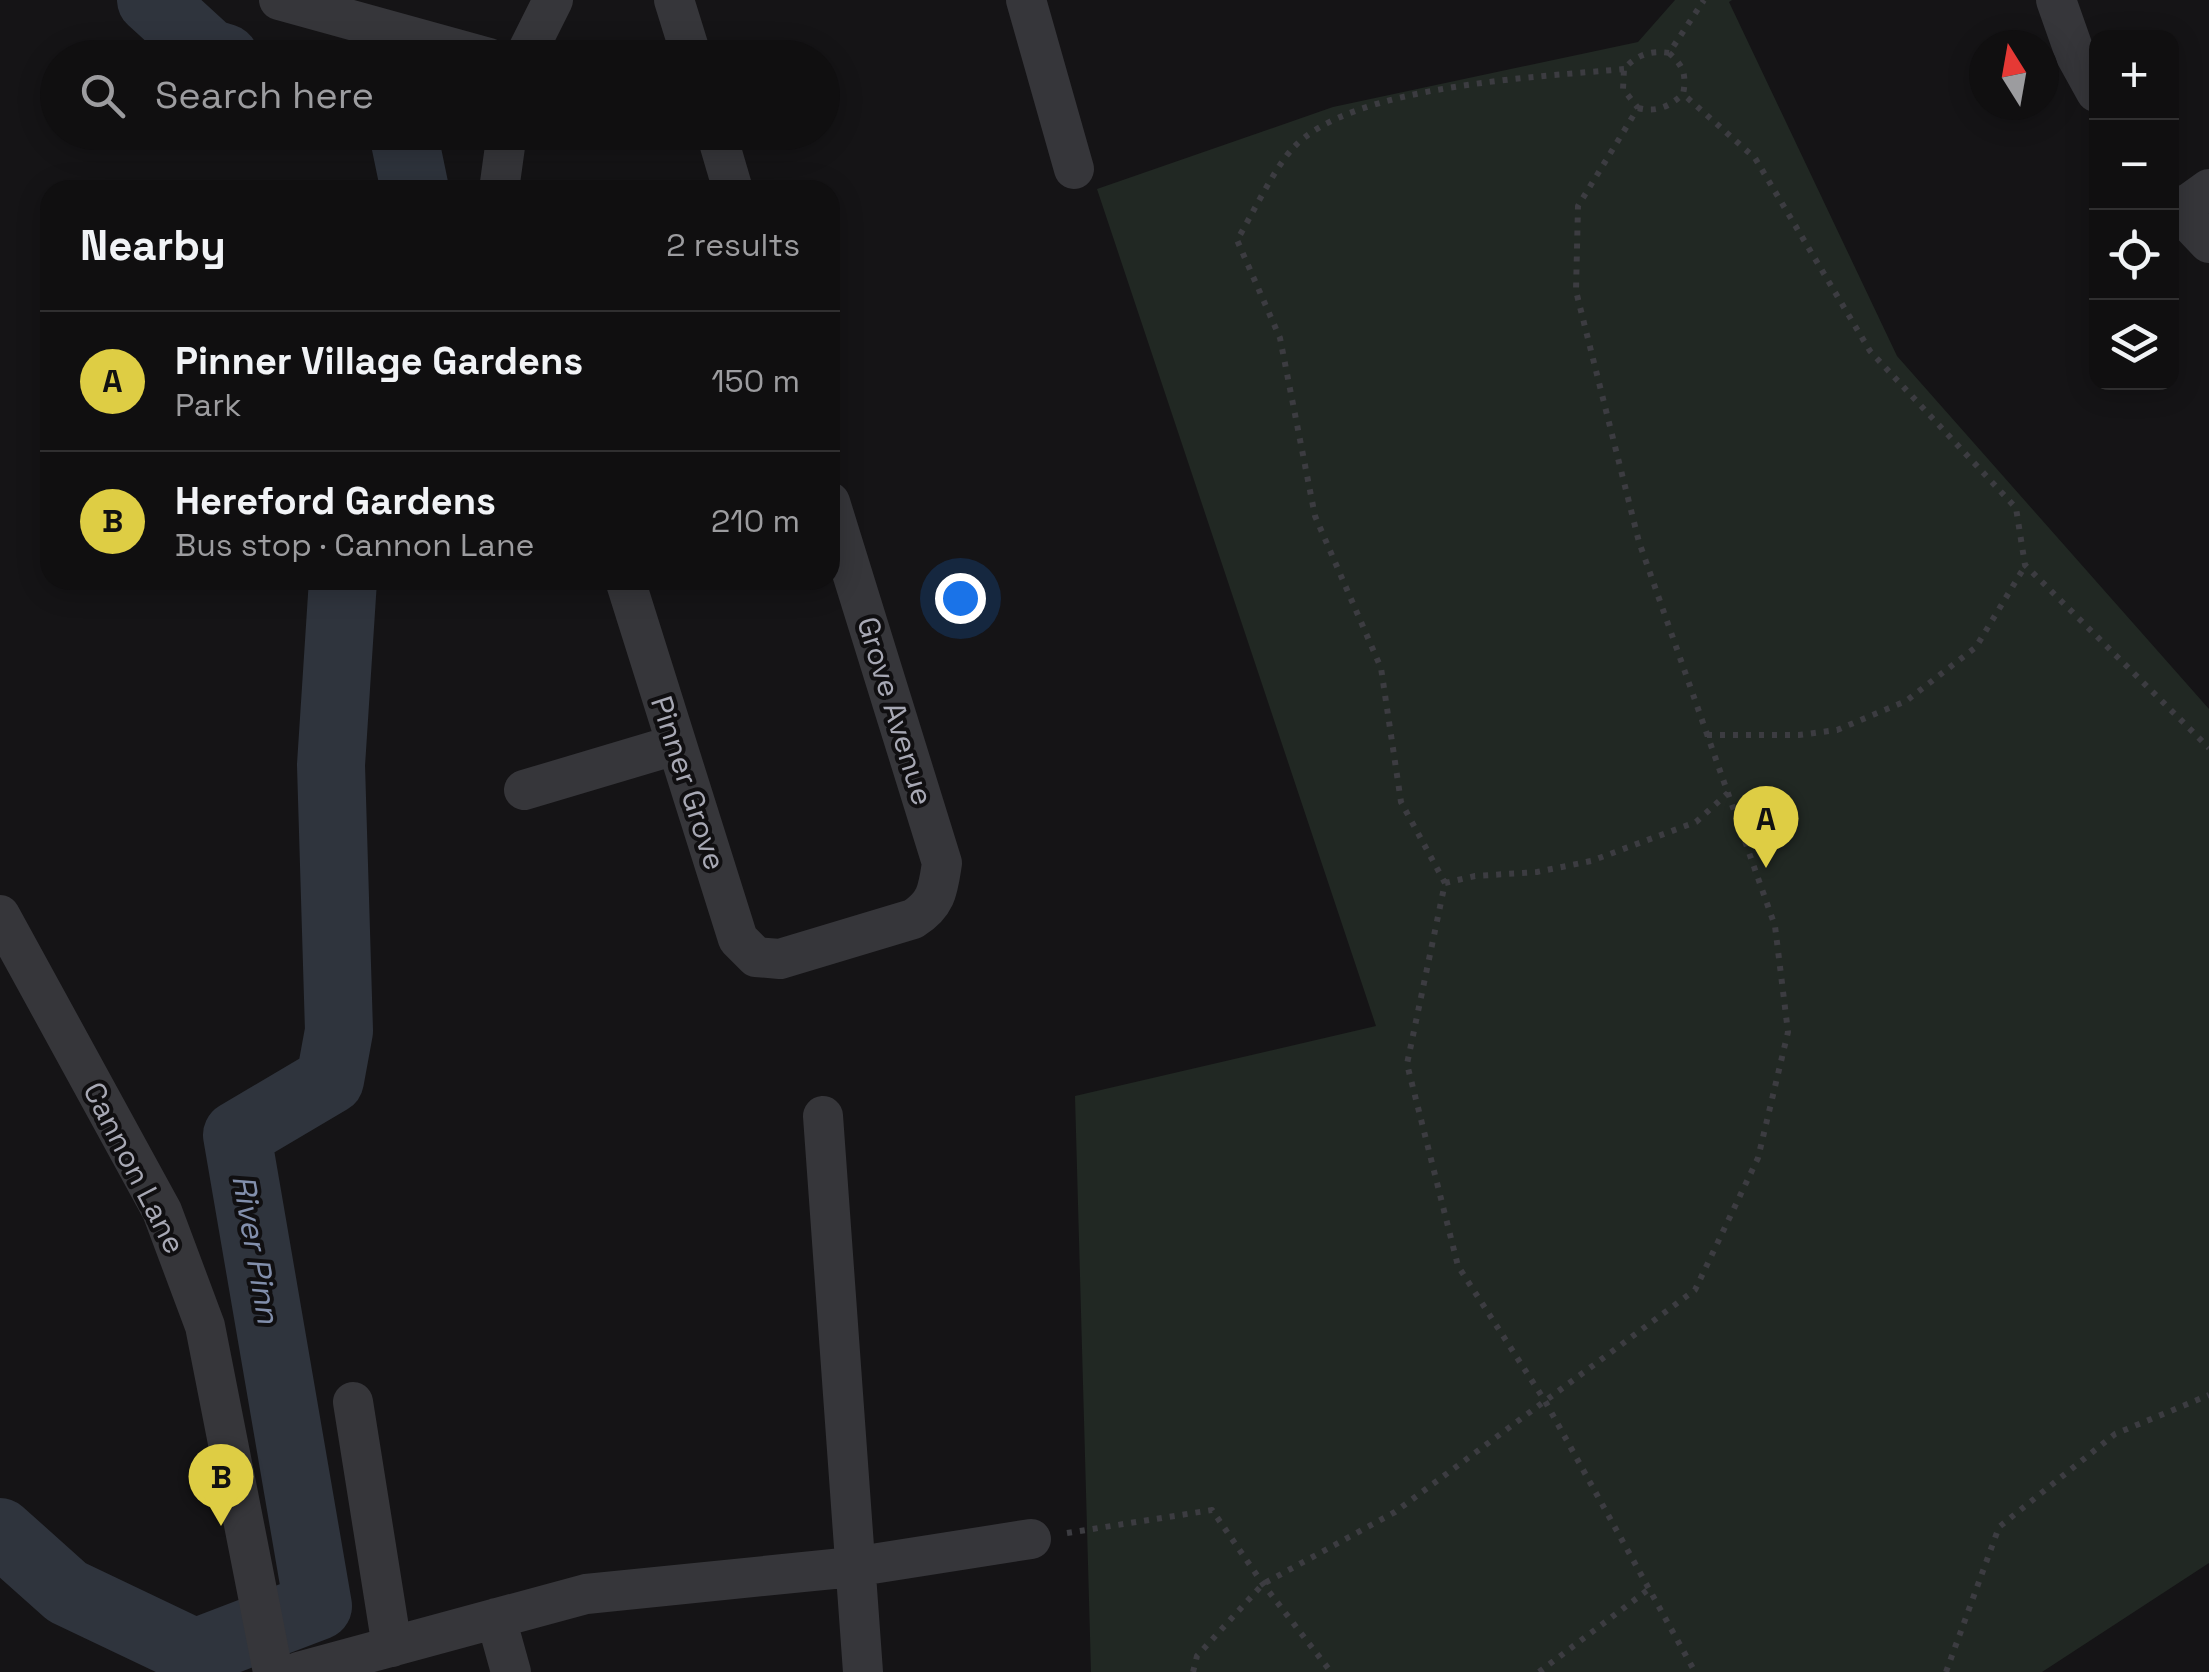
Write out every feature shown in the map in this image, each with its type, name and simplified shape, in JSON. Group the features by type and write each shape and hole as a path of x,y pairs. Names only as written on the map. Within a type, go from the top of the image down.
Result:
{"street":[{"path":"279,0 424,40"},
{"path":"533,40 553,0"},
{"path":"674,0 686,40"},
{"path":"1026,0 1074,169"},
{"path":"2056,0 2075,54 2089,79"},
{"path":"500,180 505,150"},
{"path":"721,150 730,180"},
{"path":"2186,202 2209,243"},
{"name":"Grove Avenue","path":"780,960 914,919 929,909 942,863 840,534"},
{"name":"Pinner Grove","path":"628,590 738,938 756,957 780,960"},
{"path":"524,790 675,744"},
{"name":"Cannon Lane","path":"0,915 10,957 162,1212 205,1326 257,1596 296,1666"},
{"path":"823,1116 863,1672"},
{"path":"353,1402 392,1647"},
{"path":"296,1666 392,1647 586,1594 854,1567 1031,1538"},
{"path":"496,1618 511,1672"}],"path":[{"path":"1669,53 1704,0"},
{"path":"1624,69 1623,88 1638,108 1672,105 1683,94 1684,68 1669,53 1656,51 1642,55 1624,69 1448,87 1338,116 1293,148 1237,240 1280,338 1315,516 1381,668 1400,802 1445,883 1407,1064 1458,1266 1545,1401 1695,1672"},
{"path":"1683,94 1755,158 1870,351 2016,508 2025,566 2209,748"},
{"path":"1194,1672 1197,1656 1263,1584 1395,1512 1695,1290 1758,1158 1788,1032 1774,926 1638,542 1576,290 1578,206 1638,108"},
{"path":"1707,736 1799,735 1837,730 1906,702 1976,647 2025,566"},
{"path":"1445,883 1591,861 1696,822 1728,793"},
{"path":"1946,1672 1999,1526 2114,1434 2209,1395"},
{"path":"1031,1538 1212,1510 1331,1672"},
{"path":"1538,1672 1650,1590"}],"shaded area":[{"path":"1675,0 1732,0 1729,2 1897,356 2209,709 2209,1563 2042,1672 1091,1672 1075,1096 1376,1026 1097,189 1333,107 1638,42"}],"waterway":[{"name":"River Pinn","path":"151,0 195,40"},
{"name":"River Pinn","path":"407,150 413,180"},
{"name":"River Pinn","path":"0,1532 67,1592 195,1653 318,1606 237,1135 330,1080 339,1031 331,765 342,590"}],"place":[{"name":"Pinner Village Gardens","path":"1766,868"},
{"name":"Hereford Gardens","path":"221,1526"}]}
